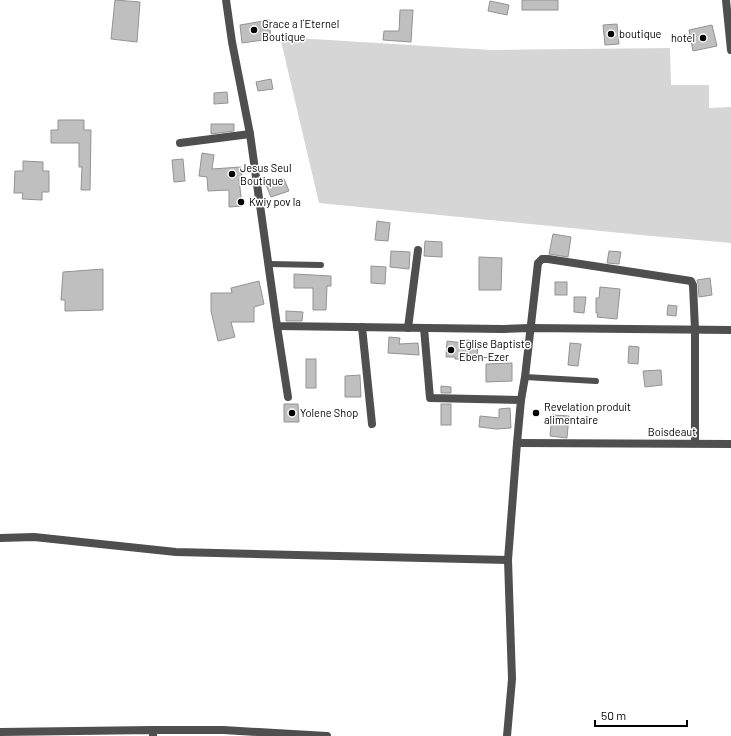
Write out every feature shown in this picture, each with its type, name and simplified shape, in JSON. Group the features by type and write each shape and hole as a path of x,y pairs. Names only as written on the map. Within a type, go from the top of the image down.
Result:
{"street":[{"path":"226,0 232,42 250,134 288,398"},
{"path":"726,0 731,50"},
{"path":"180,143 250,134"},
{"path":"408,328 418,250"},
{"path":"507,736 512,679 508,560 521,400 538,263 542,259 691,281 693,285 695,330 695,443"},
{"path":"277,326 731,330"},
{"path":"362,327 372,424"},
{"path":"424,328 430,398 521,400"},
{"name":"Boisdeaut","path":"517,443 731,444"},
{"path":"0,538 34,537 176,552 508,560"},
{"path":"0,732 153,733 223,730 327,736"}],"lane":[{"path":"269,264 321,265"},
{"path":"525,377 596,381"}],"shaded area":[{"path":"280,37 491,50 670,48 671,85 709,85 709,108 731,107 731,243 319,203"}],"building":[{"path":"115,0 140,2 137,42 111,39"},
{"path":"522,0 558,0 558,10 522,10"},
{"path":"490,1 509,5 507,15 488,11"},
{"path":"400,10 413,10 411,42 383,40 384,31 399,31"},
{"path":"269,20 271,39 242,43 240,25"},
{"name":"boutique","path":"617,24 619,44 605,45 603,25"},
{"name":"hotel","path":"712,25 717,46 693,51 689,30"},
{"path":"271,79 273,89 258,91 256,82"},
{"path":"227,92 228,103 214,104 214,93"},
{"path":"58,120 84,120 84,130 91,130 90,190 81,190 82,167 79,167 79,143 51,143 51,130 58,130"},
{"path":"211,124 234,124 234,131 211,134"},
{"path":"202,153 214,155 212,169 241,167 242,178 239,179 242,206 229,207 229,190 208,191 207,177 199,176"},
{"path":"183,159 185,181 174,182 172,160"},
{"path":"23,161 43,162 43,171 49,171 49,192 42,192 42,200 22,199 23,193 14,193 15,171 23,171"},
{"path":"284,179 289,191 271,197 266,185"},
{"path":"377,221 390,223 388,241 375,240"},
{"path":"553,234 571,237 568,257 549,254"},
{"path":"425,241 442,242 442,257 424,256"},
{"path":"391,251 410,252 409,269 390,267"},
{"path":"609,251 621,252 619,264 607,263"},
{"path":"479,257 502,258 501,290 479,290"},
{"path":"371,266 386,267 385,284 371,283"},
{"path":"103,269 103,310 65,311 65,300 61,300 63,272"},
{"path":"294,274 331,276 331,286 327,286 326,310 313,310 313,288 294,288"},
{"path":"710,278 712,295 699,297 697,280"},
{"path":"259,281 264,304 254,307 254,322 231,322 235,337 218,341 211,311 211,293 232,293 231,288"},
{"path":"555,282 567,282 567,295 555,295"},
{"path":"600,287 620,289 617,319 597,317 598,313 596,313 596,298 599,298"},
{"path":"574,297 586,297 584,313 574,312"},
{"path":"668,305 677,306 676,316 667,315"},
{"path":"286,311 303,312 302,321 286,321"},
{"path":"389,337 400,338 399,344 418,343 419,355 388,353"},
{"path":"465,340 478,341 477,360 446,357 447,341 464,343"},
{"path":"570,343 581,344 578,366 568,365"},
{"path":"629,346 639,347 638,364 628,363"},
{"path":"306,359 316,359 316,388 306,388"},
{"path":"512,363 512,381 486,382 486,364"},
{"path":"661,370 662,385 645,387 643,371"},
{"path":"360,375 361,397 345,397 345,376"},
{"path":"441,386 451,387 451,393 441,393"},
{"path":"284,404 298,404 299,422 284,422"},
{"path":"441,404 451,404 451,425 441,425"},
{"path":"510,408 511,428 497,429 479,427 480,416 499,418 499,409"},
{"path":"552,415 569,416 567,438 550,436"}],"place":[{"name":"Grace a l´Eternel Boutique","path":"254,30"},
{"name":"boutique","path":"611,34"},
{"name":"hotel","path":"703,38"},
{"name":"Jesus Seul Boutique","path":"232,174"},
{"name":"Kwiy pov la","path":"241,202"},
{"name":"Eglise Baptiste Eben-Ezer","path":"451,350"},
{"name":"Yolene Shop","path":"292,413"},
{"name":"Revelation produit alimentaire","path":"536,413"}]}
